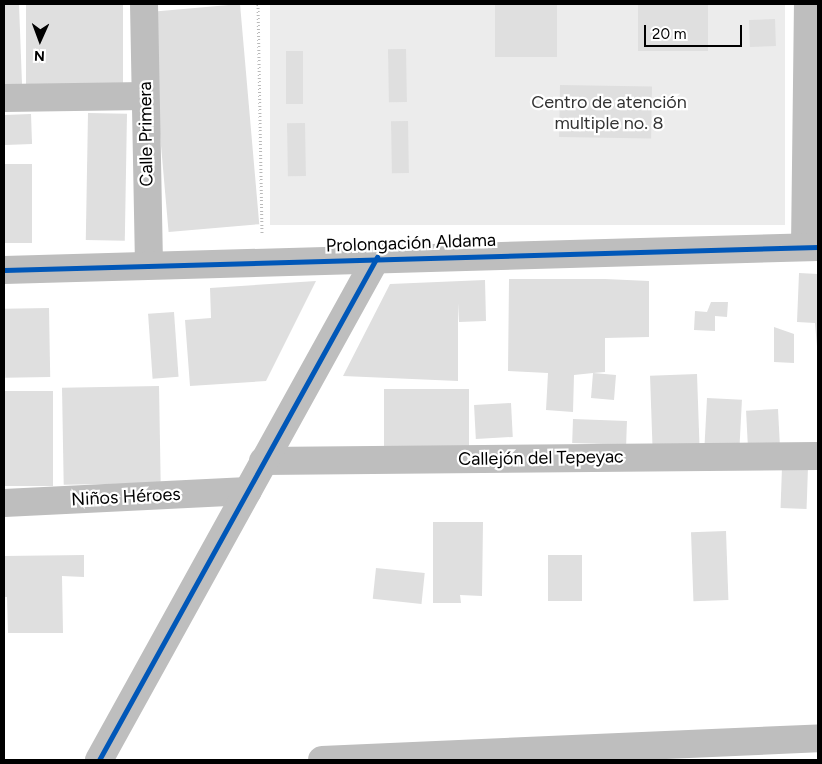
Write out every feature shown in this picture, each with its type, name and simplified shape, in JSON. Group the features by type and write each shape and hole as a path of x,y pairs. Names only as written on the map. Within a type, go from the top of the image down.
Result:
{"street":[{"name":"Calle Primera","path":"144,4 149,265"},
{"path":"808,4 812,247"},
{"path":"4,98 145,96"},
{"name":"Prolongación Aldama","path":"4,270 377,257 812,247"},
{"path":"99,760 377,257"},
{"name":"Callejón del Tepeyac","path":"263,461 818,456"},
{"name":"Niños Héroes","path":"4,503 248,491"},
{"path":"322,760 755,751 818,738"}],"path":[{"path":"258,4 263,261"}],"green space":[{"name":"Centro de atención multiple no. 8","path":"270,4 785,4 785,225 270,225"}],"building":[{"path":"4,4 19,4 22,84 4,85"},
{"path":"26,4 123,4 123,87 26,87"},
{"path":"240,4 259,224 169,232 149,12"},
{"path":"495,4 557,4 557,57 495,57"},
{"path":"638,4 708,4 708,51 638,51"},
{"path":"775,19 776,46 750,47 749,20"},
{"path":"388,49 406,49 407,102 389,102"},
{"path":"286,51 303,51 303,104 286,104"},
{"path":"560,85 652,87 651,139 559,137"},
{"path":"88,113 127,114 125,241 86,240"},
{"path":"31,114 32,144 5,145 4,115"},
{"path":"391,121 408,121 409,173 392,173"},
{"path":"287,123 305,123 306,176 288,176"},
{"path":"4,164 32,164 32,243 4,243"},
{"path":"799,273 818,274 818,358 815,323 797,322"},
{"path":"509,279 649,281 649,337 605,338 605,372 574,375 573,412 546,410 548,373 508,371"},
{"path":"485,280 486,321 459,322 458,303 458,381 343,376 390,284"},
{"path":"316,281 266,381 190,386 185,320 211,318 210,288"},
{"path":"711,302 728,302 727,317 715,316 715,331 694,330 695,311 707,312"},
{"path":"49,308 50,377 5,378 4,309"},
{"path":"174,312 179,377 153,379 148,314"},
{"path":"774,327 794,334 794,363 774,362"},
{"path":"593,373 616,375 614,400 591,398"},
{"path":"697,374 699,445 653,447 650,376"},
{"path":"159,386 161,483 64,485 62,388"},
{"path":"384,389 469,389 469,452 384,452"},
{"path":"4,391 53,391 53,486 4,486"},
{"path":"707,398 742,400 739,448 704,446"},
{"path":"511,403 513,437 476,439 474,405"},
{"path":"778,409 780,443 748,445 746,411"},
{"path":"573,419 627,421 626,445 572,443"},
{"path":"782,467 808,468 807,509 781,508"},
{"path":"433,522 483,522 482,596 460,595 461,603 433,603"},
{"path":"726,531 728,600 693,601 691,532"},
{"path":"84,555 84,577 62,576 63,633 8,633 7,597 4,597 4,556"},
{"path":"548,555 582,555 582,601 548,601"},
{"path":"376,568 425,573 421,604 373,599"}],"cycle path":[{"path":"4,270 818,247"},
{"path":"99,760 377,257"}]}
